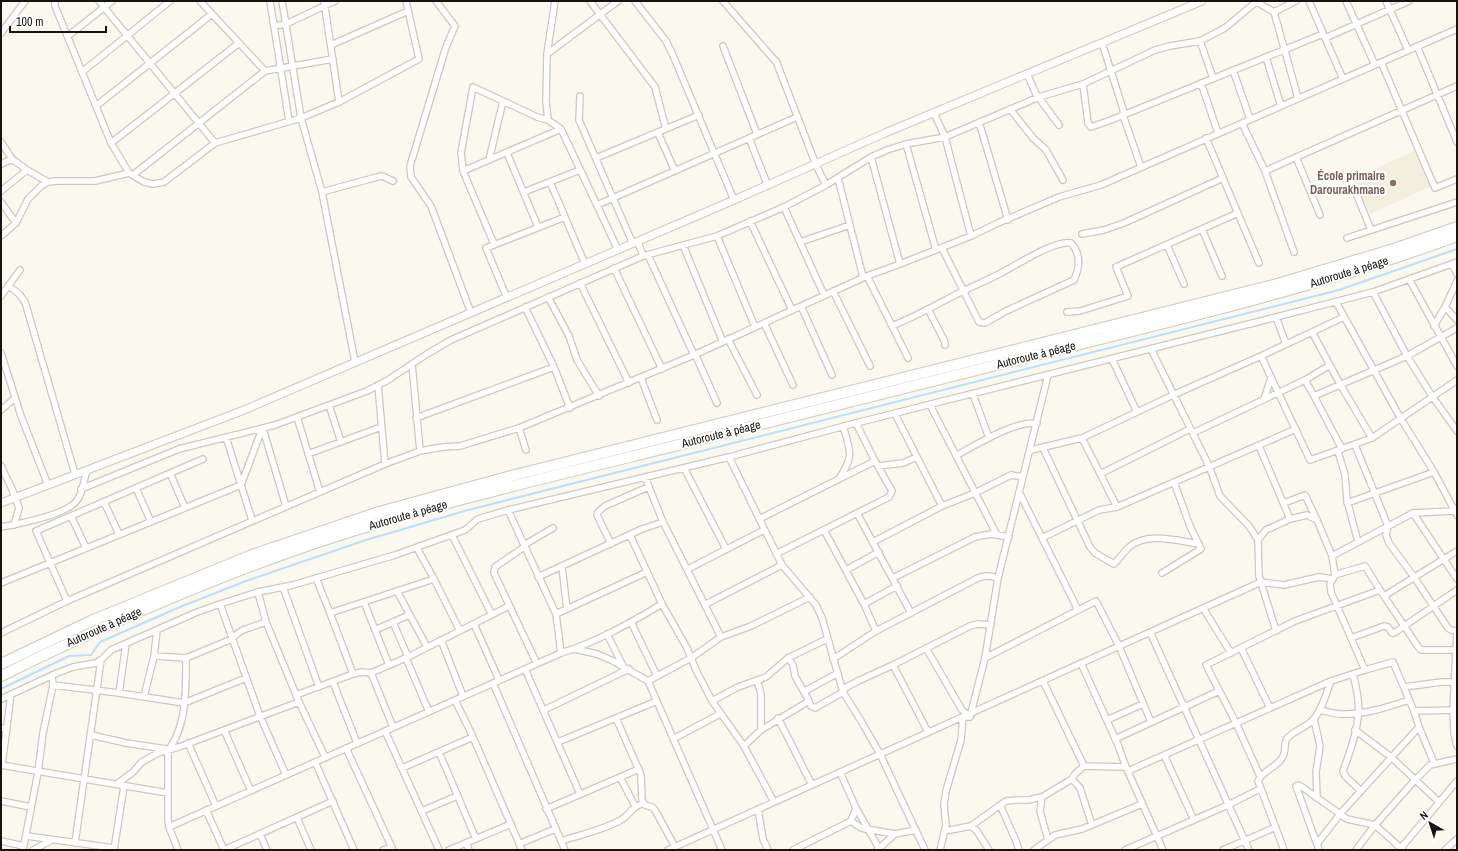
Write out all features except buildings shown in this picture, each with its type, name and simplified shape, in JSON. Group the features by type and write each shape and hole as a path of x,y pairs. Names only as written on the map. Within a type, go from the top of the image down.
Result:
{"highway":[{"path":"1,664 91,622 252,555 379,512 519,474 1274,285 1398,248 1457,227"},
{"name":"Autoroute à péage","path":"1,676 98,629 176,595 311,545 410,514 576,470 1278,294 1398,257 1457,236"}],"street":[{"path":"1,33 25,1"},
{"path":"55,1 111,143 131,174 144,182 153,184 164,182 215,143 301,118 339,102 418,59 406,1"},
{"path":"99,1 215,143"},
{"path":"68,36 112,1"},
{"path":"82,72 170,1"},
{"path":"200,1 265,72"},
{"path":"270,1 289,121"},
{"path":"282,1 301,118 322,192 355,362"},
{"path":"274,26 286,24 325,3 335,1"},
{"path":"436,1 455,26 446,47 410,166 410,171 411,177 431,206 471,313"},
{"path":"590,1 655,87 666,129"},
{"path":"547,54 618,1"},
{"path":"636,1 666,41 699,115 734,200"},
{"path":"723,1 777,62 816,165 826,185"},
{"path":"1,503 244,410 768,186 885,133 1202,1"},
{"path":"81,489 179,449 226,436 262,429 367,391 451,340 646,255 717,236 784,207 826,185 871,157 887,150 906,144 945,137 1039,97 1083,84 1155,50 1200,41 1225,28 1256,1 1274,12 1298,98"},
{"path":"1274,12 1296,1"},
{"path":"1309,1 1343,79"},
{"path":"1346,1 1374,65"},
{"path":"1386,1 1408,50"},
{"path":"1083,84 1088,123 1089,126 1091,126 1111,120 1285,49 1356,24 1409,1"},
{"path":"548,120 546,101 547,54 556,2"},
{"path":"325,3 339,102"},
{"path":"331,46 408,11"},
{"path":"96,106 212,14"},
{"path":"1,631 252,520 385,464 420,451 460,446 520,428 570,408 695,355 865,277 971,236 1059,197 1101,185 1457,29"},
{"path":"1200,41 1213,78"},
{"path":"111,143 239,43"},
{"path":"1102,43 1140,167"},
{"path":"723,46 757,134"},
{"path":"1417,46 1457,142"},
{"path":"1266,57 1281,106"},
{"path":"1,236 16,223 28,199 41,186 48,182 95,180 131,174 199,124 265,72 333,60"},
{"path":"1380,62 1435,188 1457,179"},
{"path":"1233,70 1250,119"},
{"path":"1027,74 1039,97 1059,125"},
{"path":"1200,83 1218,133"},
{"path":"1265,171 1457,86"},
{"path":"494,244 463,171 461,153 473,87 537,117 548,120 561,129 618,250"},
{"path":"580,96 579,120 613,198 635,243 646,255 717,403"},
{"path":"489,160 503,101"},
{"path":"1010,109 1033,138 1046,150 1063,180"},
{"path":"934,113 945,137 971,236"},
{"path":"596,158 699,115"},
{"path":"597,205 797,116"},
{"path":"979,122 1008,220"},
{"path":"1242,123 1265,171 1294,252"},
{"path":"463,171 561,129"},
{"path":"658,132 674,171"},
{"path":"749,138 768,186"},
{"path":"1206,138 1259,263"},
{"path":"1,142 12,159 48,182"},
{"path":"892,326 916,316 963,291 1055,245 1065,242 1071,243 1074,246 1079,262 1074,280 1006,311 985,324 979,322 963,291 939,249 906,144"},
{"path":"506,153 538,227"},
{"path":"871,157 900,264"},
{"path":"1296,158 1320,215"},
{"path":"1,164 12,159"},
{"path":"1,192 27,170"},
{"path":"524,192 580,170"},
{"path":"322,192 382,176 392,181"},
{"path":"838,178 865,277 908,358"},
{"path":"1082,234 1104,230 1124,223 1223,178"},
{"path":"1350,178 1371,230"},
{"path":"550,182 585,264"},
{"path":"1,202 16,223"},
{"path":"1347,238 1457,202"},
{"path":"784,207 824,295"},
{"path":"1067,312 1080,311 1128,296 1116,268 1238,213"},
{"path":"507,298 486,248 565,217"},
{"path":"750,221 792,310"},
{"path":"800,242 850,225"},
{"path":"1202,229 1222,276"},
{"path":"717,236 755,327"},
{"path":"683,245 726,341 757,395"},
{"path":"1167,245 1184,284"},
{"path":"1,699 52,675 73,667 89,665 101,660 111,650 220,604 258,592 316,578 417,548 465,530 478,519 508,510 729,457 843,426 1336,302 1373,292 1454,263 1457,274"},
{"path":"614,268 662,369"},
{"path":"1,296 20,270"},
{"path":"1409,279 1457,366"},
{"path":"1434,326 1457,281"},
{"path":"580,283 629,383"},
{"path":"9,286 19,294 25,302 75,474"},
{"path":"833,291 870,366"},
{"path":"1373,292 1407,356 1432,396 1457,431"},
{"path":"548,297 569,336 577,360 599,396"},
{"path":"1332,556 1413,513 1456,511 1374,371 1336,302"},
{"path":"801,306 832,375"},
{"path":"526,307 554,367 570,408"},
{"path":"1445,307 1457,320"},
{"path":"928,309 945,342 945,346"},
{"path":"1276,317 1286,344"},
{"path":"1031,450 1082,438 1173,394 1261,356 1344,317"},
{"path":"764,323 793,385"},
{"path":"1314,396 1407,356 1457,328"},
{"path":"1312,332 1340,384 1372,438"},
{"path":"1151,349 1209,466 1220,496 1249,526 1258,540 1259,576 1276,631"},
{"path":"1,352 21,416 48,485"},
{"path":"1261,356 1277,393 1310,460 1372,438 1457,380"},
{"path":"1112,359 1137,412"},
{"path":"412,364 420,451"},
{"path":"1100,474 1305,380 1330,365"},
{"path":"416,418 554,367"},
{"path":"940,850 946,825 944,805 946,791 985,658 998,578 1031,450 1048,375"},
{"path":"640,378 657,420"},
{"path":"1264,399 1270,378"},
{"path":"1305,380 1340,450 1345,475 1347,502 1358,542"},
{"path":"378,385 385,464"},
{"path":"973,394 989,438"},
{"path":"1,410 15,398"},
{"path":"329,405 341,442"},
{"path":"930,405 997,535"},
{"path":"895,414 942,506"},
{"path":"297,417 320,492"},
{"path":"776,554 889,497 891,494 892,491 876,464 856,423"},
{"path":"957,455 989,438 1024,424 1037,423"},
{"path":"839,480 850,460 850,450 843,426"},
{"path":"308,454 381,427"},
{"path":"520,428 526,450"},
{"path":"1,583 241,485 262,429"},
{"path":"262,429 286,506"},
{"path":"1042,538 1099,510 1117,507 1296,429"},
{"path":"226,436 252,520"},
{"path":"1082,438 1117,507"},
{"path":"1355,445 1388,526 1386,535 1389,543 1434,605 1448,628 1457,631 1454,733 1457,746"},
{"path":"1259,446 1290,519"},
{"path":"1043,448 1090,547 1095,554 1114,564 1129,547 1137,542 1149,539 1166,539 1199,544"},
{"path":"729,457 782,565 816,605 822,618 843,692 880,754 925,850"},
{"path":"759,520 839,480 876,464 903,463 917,457"},
{"path":"67,601 36,531 203,459"},
{"path":"1,466 19,508 14,525"},
{"path":"684,468 726,549"},
{"path":"1,527 33,521 69,508 78,500 87,470"},
{"path":"1347,502 1434,472"},
{"path":"170,473 185,508"},
{"path":"873,542 942,506 975,493 1011,475 1023,477"},
{"path":"645,477 663,522 721,636"},
{"path":"1162,573 1201,549 1174,482"},
{"path":"611,544 598,512 605,506 648,487"},
{"path":"136,488 151,522"},
{"path":"1020,494 1078,610"},
{"path":"1284,503 1305,495 1332,556 1334,577 1330,584 1331,592 1365,670"},
{"path":"104,502 119,534"},
{"path":"508,510 556,614 561,653"},
{"path":"857,513 911,613"},
{"path":"1413,513 1457,578"},
{"path":"1258,540 1266,530 1290,519 1307,515 1317,520"},
{"path":"70,516 86,548"},
{"path":"538,577 630,535 663,522"},
{"path":"537,664 495,578 494,569 524,546 553,528"},
{"path":"688,569 764,530"},
{"path":"824,530 864,604 876,631"},
{"path":"893,578 975,537 984,534 1009,537"},
{"path":"452,535 492,615"},
{"path":"630,535 662,604 712,701 744,746 774,802"},
{"path":"417,548 460,631"},
{"path":"1384,596 1457,551"},
{"path":"846,570 879,552"},
{"path":"706,604 782,565"},
{"path":"562,566 567,609"},
{"path":"668,850 1261,582 1284,585 1320,577 1334,577 1365,566 1421,650 1456,650"},
{"path":"556,614 647,572"},
{"path":"833,659 876,631 981,576 992,576 998,578"},
{"path":"316,578 353,674"},
{"path":"330,613 434,579"},
{"path":"864,604 896,586"},
{"path":"283,587 319,687"},
{"path":"1260,776 1236,723 1206,665 1296,621 1380,590"},
{"path":"1351,638 1384,626 1388,627 1392,633 1457,590"},
{"path":"397,591 427,647"},
{"path":"258,592 266,622 299,702 325,758"},
{"path":"648,681 691,658 721,636 756,624 810,597"},
{"path":"985,658 1096,601 1119,646 1151,722"},
{"path":"364,602 389,665"},
{"path":"220,604 260,716 286,775"},
{"path":"169,827 499,680 561,653 574,649 631,622 662,604"},
{"path":"296,695 353,674 362,672 371,673 407,657 509,606"},
{"path":"1203,608 1231,653"},
{"path":"375,630 409,615"},
{"path":"154,656 186,658 232,640 243,630 266,622"},
{"path":"392,622 429,712"},
{"path":"631,622 657,676"},
{"path":"474,624 499,680"},
{"path":"788,658 793,665 795,676 805,691 811,706 815,708 843,692 845,688 858,680 892,665 970,626 977,624 991,625"},
{"path":"144,697 154,656 157,630"},
{"path":"1150,632 1249,850"},
{"path":"607,634 626,668"},
{"path":"712,701 738,687 771,674 788,658 827,639"},
{"path":"441,640 463,696"},
{"path":"119,693 126,644"},
{"path":"926,648 962,710 968,715"},
{"path":"1241,648 1270,708"},
{"path":"574,649 596,654 626,668 648,681 722,850"},
{"path":"178,850 169,827 168,750 175,741 178,733 184,703 186,658"},
{"path":"75,843 101,660"},
{"path":"945,831 971,826 1006,801 1028,800 1042,797 1072,779 1084,766 1127,769 1164,755 1331,681 1393,662 1434,763"},
{"path":"1081,663 1163,850"},
{"path":"892,665 928,732"},
{"path":"544,710 626,668"},
{"path":"525,669 580,794"},
{"path":"371,673 393,727"},
{"path":"805,691 838,673"},
{"path":"1353,674 1359,712 1343,771 1345,776 1361,791"},
{"path":"1,841 24,848 38,772 43,733 53,685 52,675"},
{"path":"53,685 184,703 246,678"},
{"path":"758,680 761,694 761,730"},
{"path":"1043,681 1084,766"},
{"path":"1284,850 1258,781 1260,776 1282,759 1286,750 1286,740 1292,734 1307,726 1314,719 1331,681"},
{"path":"333,682 357,743"},
{"path":"1404,686 1456,682"},
{"path":"493,683 546,809 565,850"},
{"path":"1115,739 1219,691"},
{"path":"11,694 4,728 1,765 168,793"},
{"path":"455,700 473,737 521,847 555,829"},
{"path":"1319,710 1341,714 1359,712 1382,709 1409,700"},
{"path":"558,742 657,701"},
{"path":"744,746 761,730 778,718 809,701"},
{"path":"117,784 148,758 299,702"},
{"path":"1107,720 1143,704"},
{"path":"1414,711 1455,710"},
{"path":"673,739 720,714"},
{"path":"616,718 639,769 642,781 641,796 644,804 655,810 675,847"},
{"path":"778,718 812,785"},
{"path":"1314,719 1320,746 1316,772 1317,798"},
{"path":"1318,847 1340,814 1419,727"},
{"path":"224,730 251,791"},
{"path":"1355,730 1391,757 1439,802"},
{"path":"384,731 439,850"},
{"path":"91,734 126,743 168,750"},
{"path":"402,768 473,737"},
{"path":"188,743 216,806"},
{"path":"346,748 393,848 383,850"},
{"path":"439,752 476,838"},
{"path":"1164,755 1194,820"},
{"path":"1356,850 1375,825 1414,780 1430,765 1457,759"},
{"path":"315,762 354,850"},
{"path":"546,809 639,769"},
{"path":"840,772 856,808 879,850 895,834"},
{"path":"620,777 635,806"},
{"path":"1072,779 1080,788 1092,825"},
{"path":"1318,847 1296,786 1302,787 1347,820 1375,825 1402,849 1457,781"},
{"path":"26,836 114,849 124,786"},
{"path":"1125,850 1228,805 1260,788"},
{"path":"422,811 457,796"},
{"path":"1042,797 1040,811 1048,840"},
{"path":"1,801 31,807"},
{"path":"206,810 224,850 333,801"},
{"path":"561,841 612,824 622,819 635,806 644,804"},
{"path":"1034,850 1055,835 1092,825 1142,804"},
{"path":"1000,805 1019,850"},
{"path":"793,850 851,821 856,808"},
{"path":"758,809 763,839 768,850"},
{"path":"297,818 311,850"},
{"path":"851,821 861,828 895,834 916,830"},
{"path":"449,850 511,824"},
{"path":"971,826 977,831 989,850"},
{"path":"1223,850 1276,827"},
{"path":"260,834 267,850"},
{"path":"1445,850 1457,839"},
{"path":"33,850 52,840"},
{"path":"466,843 469,850"}],"shaded area":[{"name":"École primaire Darourakhmane","path":"1416,150 1432,186 1370,214 1354,179"}],"waterway":[{"path":"1,689 69,656 91,655 100,642 180,607 246,581 366,540 468,510 1339,290 1457,249"}],"place":[{"name":"École primaire Darourakhmane","path":"1393,183"}]}
